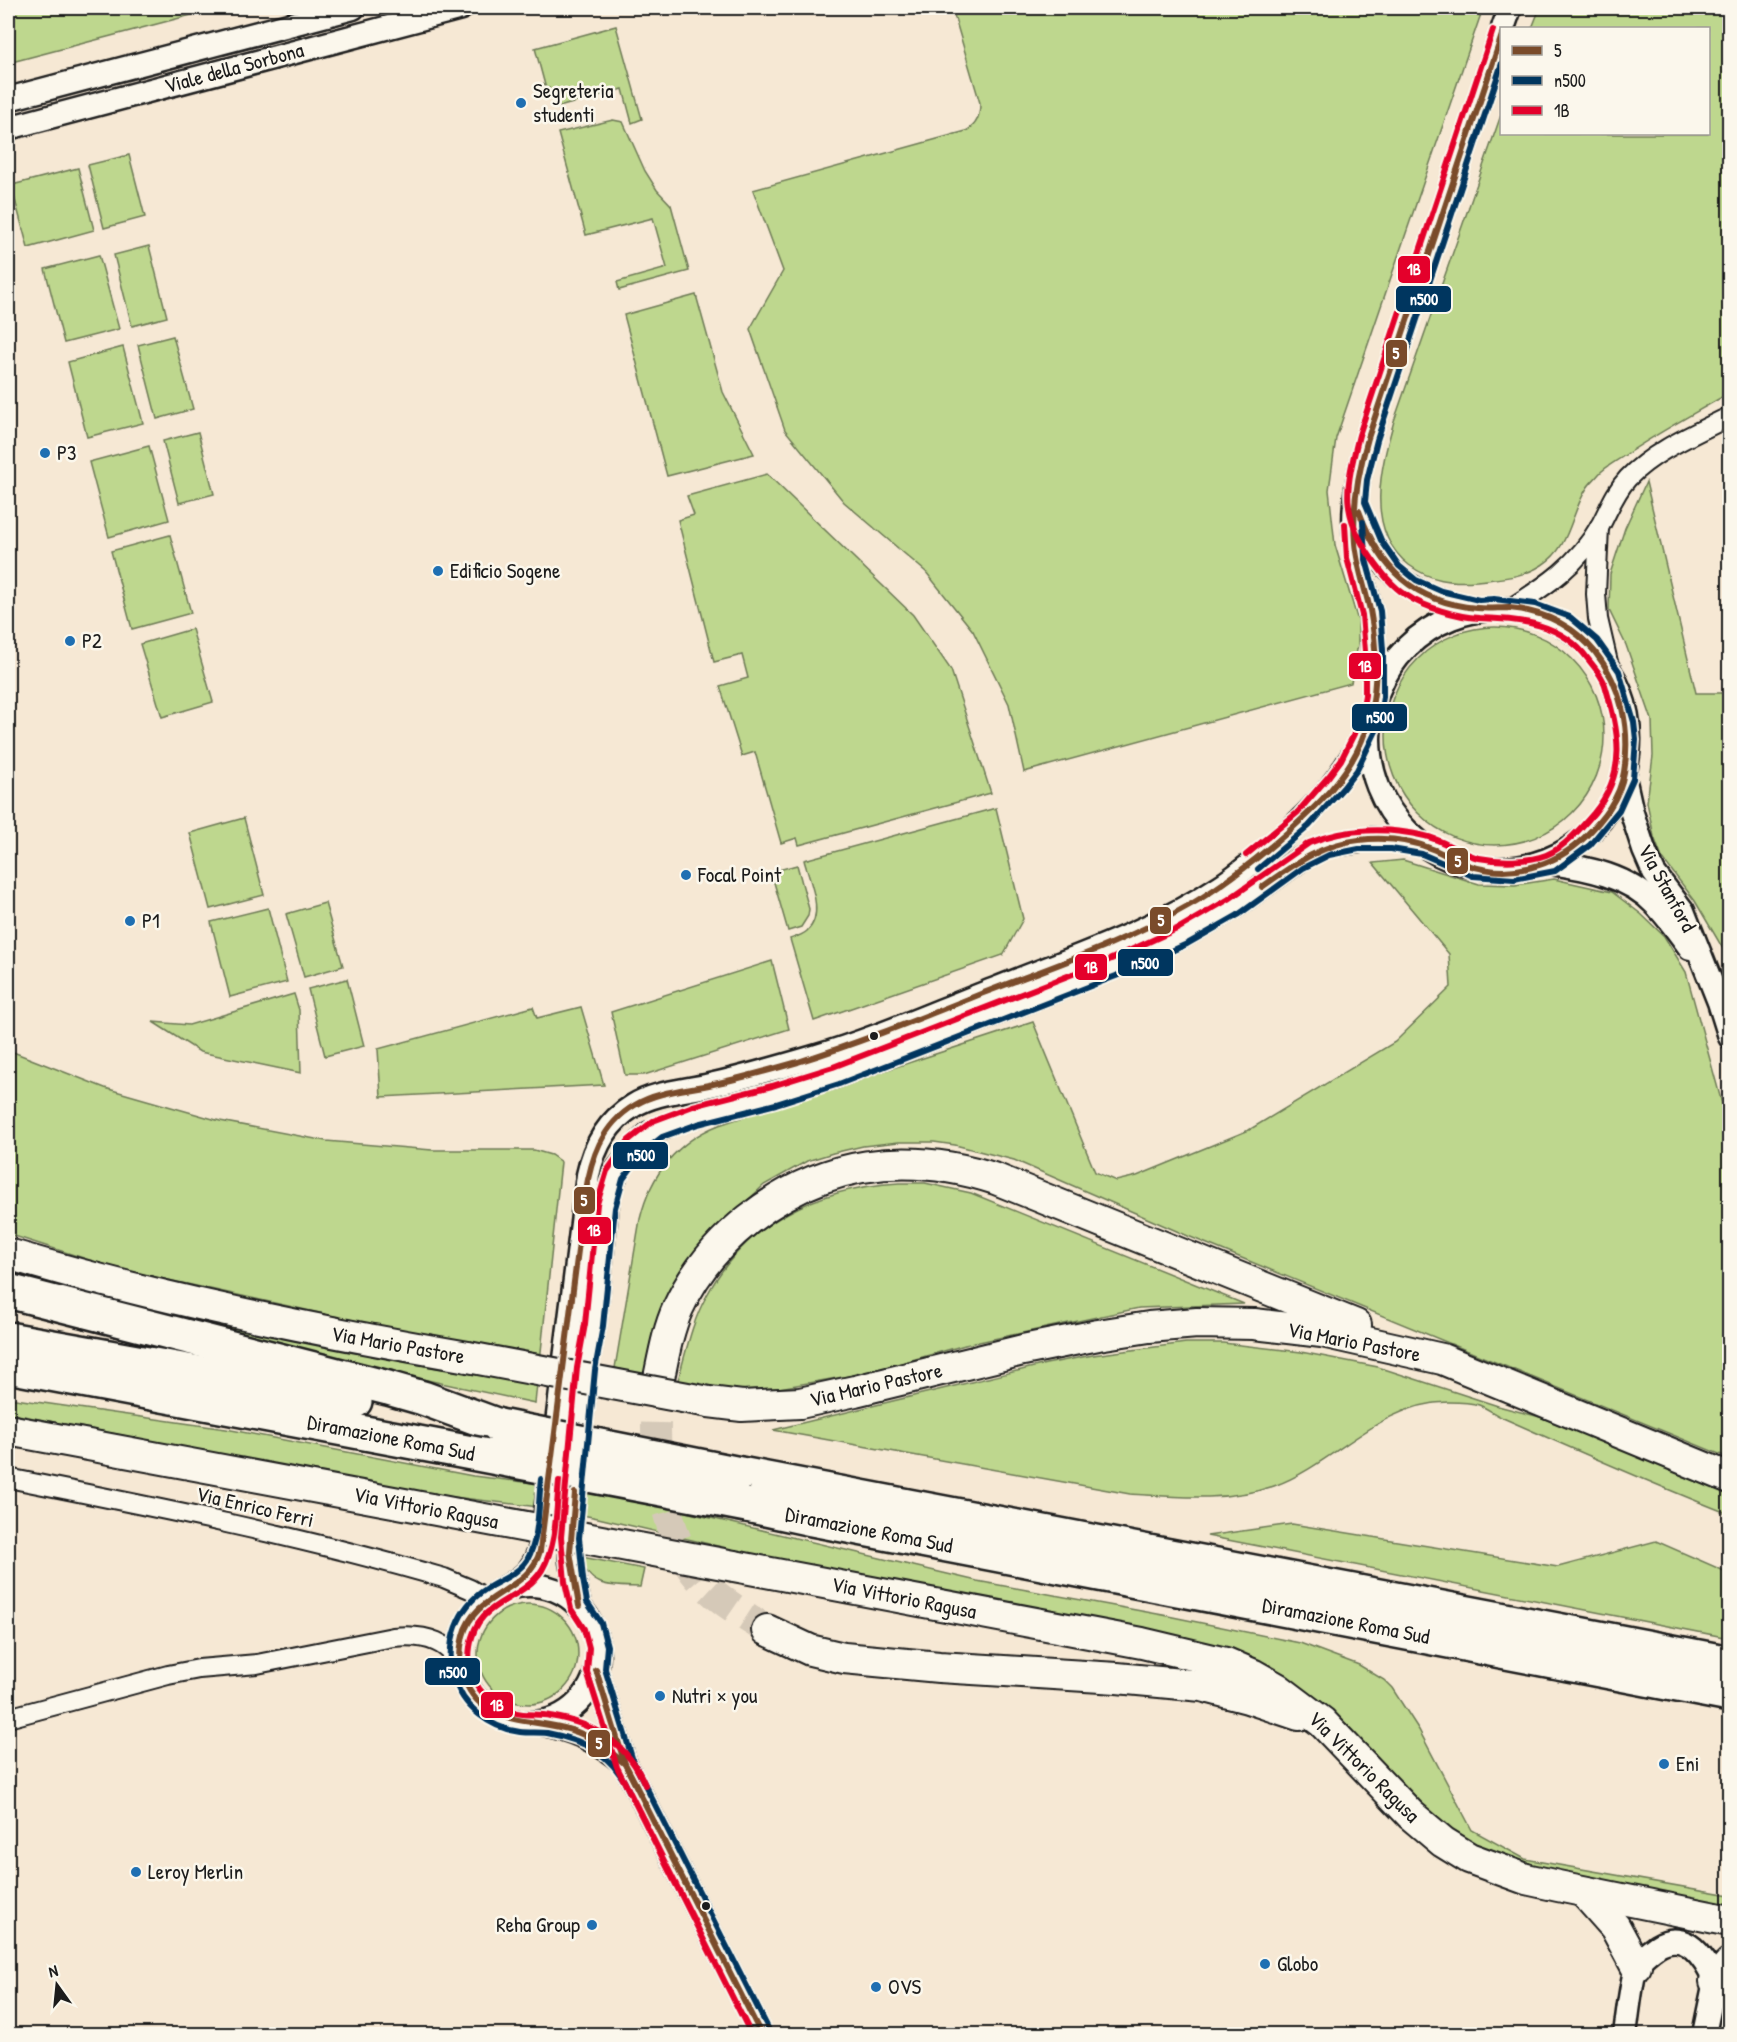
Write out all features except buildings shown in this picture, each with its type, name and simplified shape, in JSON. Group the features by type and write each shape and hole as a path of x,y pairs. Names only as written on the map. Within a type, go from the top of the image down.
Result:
{"highway":[{"path":"659,1378 672,1323 686,1292 708,1261 737,1229 769,1204 819,1178 849,1169 895,1163 943,1166 996,1179 1442,1359"},
{"name":"Via Mario Pastore","path":"8,1254 170,1298 349,1336 709,1402 742,1406 800,1403 1064,1341 1149,1327 1197,1323 1247,1324 1301,1329 1442,1359 1723,1475"},
{"path":"8,1291 388,1388 423,1398 499,1426"},
{"path":"8,1339 499,1426"},
{"name":"Diramazione Roma Sud","path":"8,1366 747,1505 812,1520 1730,1695"},
{"path":"8,1383 199,1403"},
{"name":"Diramazione Roma Sud","path":"499,1426 1730,1663"},
{"name":"Via Vittorio Ragusa","path":"8,1430 1142,1642 1207,1658 1242,1669 1263,1679 1322,1722 1411,1815 1443,1842 1485,1865 1526,1879 1730,1921"},
{"path":"767,1630 810,1650 844,1658 1202,1686 1322,1722"},
{"path":"1584,1892 1615,1927 1636,1966"}],"street":[{"name":"Viale della Sorbona","path":"8,99 353,8"},
{"name":"Viale della Sorbona","path":"8,129 461,8"},
{"path":"1503,27 1510,8"},
{"path":"462,1674 459,1653 463,1633 472,1614 495,1594 524,1576 534,1565 542,1543 588,1175 592,1154 597,1143 615,1122 633,1106 651,1098 759,1072 852,1044 1077,957 1169,916 1214,890 1242,870 1302,819 1349,765 1369,725 1374,696 1371,613 1354,541 1358,480 1368,438 1500,39"},
{"path":"1509,609 1564,572 1599,527 1616,494 1638,469 1654,456 1730,416"},
{"path":"1356,503 1377,554 1401,581 1424,595 1456,605 1533,613 1566,625 1590,646 1611,675"},
{"path":"1369,725 1376,770 1391,809 1403,828 1424,845 1466,864 1490,870 1514,870 1551,863 1584,839 1612,805 1624,777 1627,740 1598,619 1596,594 1599,527"},
{"path":"1374,696 1395,658 1413,641 1429,628 1459,614 1478,609"},
{"name":"Via Stanford","path":"1624,777 1644,850 1654,873 1683,911 1719,1002 1730,1037"},
{"path":"579,1606 571,1562 570,1538 586,1369 594,1325 606,1206 618,1169 644,1138 657,1129 683,1119 806,1085 874,1062 1112,968 1183,936 1234,907 1314,851 1327,846 1371,839 1424,845"},
{"name":"Via Stanford","path":"1551,863 1592,870 1633,886 1654,903 1703,963"},
{"name":"Via Enrico Ferri","path":"8,1478 266,1531 444,1578 470,1589 495,1594"},
{"path":"495,1594 523,1585 544,1586 563,1593 579,1606 592,1625 598,1647 596,1670 589,1690 576,1706 558,1717 539,1723"},
{"path":"8,1718 168,1675 272,1662 393,1636 412,1635 436,1641 453,1654 470,1691 481,1705 494,1714 515,1722 557,1726 589,1737 625,1764"},
{"path":"596,1670 625,1764 761,2034"},
{"path":"1625,2034 1636,1966 1651,1950 1663,1942 1672,1940 1682,1941 1698,1951 1722,1972 1704,2034"}],"green space":[{"path":"8,8 218,8 8,63"},
{"path":"952,8 1483,8 1336,438 1329,490 1335,545 1358,621 1358,644 1351,683 1024,772 1009,704 973,631 926,572 844,502 785,430 750,329 783,271 753,190 966,131 973,126 978,116 980,103"},
{"path":"1540,8 1729,8 1729,393 1653,437 1602,471 1588,486 1581,498 1559,549 1542,565 1527,573 1503,578 1468,582 1441,580 1425,575 1409,565 1395,551 1386,534 1381,516 1381,478 1394,421 1500,118 1500,135 1710,135 1710,27 1532,27"},
{"path":"616,26 642,119 632,123 623,89 555,108 549,88 546,89 535,48"},
{"path":"613,120 623,122 645,171 657,190 671,205 689,271 619,290 617,282 667,268 653,218 586,235 558,133"},
{"path":"129,155 145,217 104,228 88,165"},
{"path":"78,168 94,230 28,248 11,185 8,186 8,170 12,185"},
{"path":"149,246 167,317 132,326 114,255"},
{"path":"99,255 119,329 64,343 45,269"},
{"path":"696,295 723,392 754,454 667,476 624,315"},
{"path":"173,336 193,409 157,419 138,345"},
{"path":"123,347 143,423 87,437 68,362"},
{"path":"198,432 214,494 179,503 163,441"},
{"path":"149,446 169,520 109,537 89,462"},
{"path":"767,474 913,615 951,670 991,793 799,845 797,838 781,843 755,752 742,756 720,686 748,678 742,655 714,662 678,520 694,515 687,496"},
{"path":"1646,482 1696,693 1729,693 1729,959 1695,901 1662,858 1654,837 1647,802 1653,756 1652,720 1626,645 1609,610 1610,574 1625,528"},
{"path":"170,535 191,613 132,629 111,551"},
{"path":"1495,627 1516,629 1537,635 1572,659 1596,694 1602,715 1604,736 1602,757 1596,778 1572,813 1537,837 1516,843 1495,845 1474,843 1453,837 1418,813 1394,778 1388,757 1386,736 1388,715 1394,694 1418,659 1453,635 1474,629"},
{"path":"192,629 213,702 162,717 140,644"},
{"path":"996,808 1023,919 1003,955 814,1021 790,939 807,931 813,924 815,916 816,906 804,860"},
{"path":"244,818 264,895 210,909 190,833"},
{"path":"1403,860 1479,884 1515,885 1554,879 1612,892 1641,914 1664,936 1686,972 1729,1129 1729,1458 1188,1236 1014,1160 934,1142 899,1142 863,1146 833,1153 807,1161 764,1185 731,1216 654,1377 615,1368 640,1219 645,1202 658,1174 678,1150 690,1140 719,1125 1033,1022 1095,1172 1116,1181 1137,1176 1249,1130 1395,1042 1451,987 1449,954 1373,863"},
{"path":"797,865 809,909 808,916 801,927 788,931 771,872"},
{"path":"325,903 343,966 304,977 286,914"},
{"path":"268,908 287,982 230,997 211,922"},
{"path":"772,961 789,1029 644,1075 625,1075 611,1012"},
{"path":"347,979 364,1046 325,1056 308,989"},
{"path":"294,994 299,1010 301,1073 200,1052 153,1022 189,1025"},
{"path":"533,1007 537,1018 581,1007 604,1085 381,1097 378,1049"},
{"path":"8,1050 105,1088 220,1121 326,1141 432,1150 534,1150 551,1155 561,1162 540,1361 118,1269 8,1234"},
{"path":"925,1183 971,1193 1244,1304 1139,1308 965,1345 866,1373 779,1388 740,1390 699,1386 678,1380 701,1307 722,1271 741,1248 763,1229 812,1201 869,1186"},
{"path":"8,1270 278,1337 432,1367 537,1384 535,1403 310,1355 8,1280"},
{"path":"1186,1343 1223,1343 1301,1352 1378,1367 1498,1406 1540,1417 1729,1491 1729,1514 1562,1444 1479,1405 1464,1402 1423,1405 1400,1412 1358,1436 1317,1464 1274,1486 1238,1494 1202,1497 1130,1494 773,1430 1046,1364 1093,1355"},
{"path":"8,1398 226,1429 473,1476 567,1487 639,1501 977,1581 1300,1643 1359,1665 1384,1680 1392,1688 1419,1730 1472,1830 1525,1859 1729,1895 1729,1908 1499,1858 1438,1823 1309,1696 794,1564 598,1518 539,1507 420,1493 8,1413"},
{"path":"1292,1524 1558,1567 1656,1541 1729,1573 1729,1638 1207,1536"},
{"path":"582,1557 644,1569 640,1587 611,1586 595,1580 589,1575"},
{"path":"528,1604 547,1608 563,1619 574,1635 578,1654 574,1673 563,1689 547,1700 528,1704 509,1700 493,1689 482,1673 478,1654 482,1635 493,1619 509,1608"}],"tunnel":[{"path":"659,1378 656,1429 658,1466 666,1507 679,1546 688,1563 705,1585 730,1606 767,1630"}],"transit line":[{"name":"1B","path":"751,2034 617,1767 587,1672 589,1648 584,1629 571,1609 565,1582 561,1537 577,1368 585,1324 597,1204 607,1171 629,1140 653,1121 693,1106 772,1086 833,1067 1109,960 1179,928 1229,899 1309,843 1337,834 1366,830 1396,831 1432,838 1479,858 1504,861 1522,860 1553,852 1572,837 1594,813 1612,782 1618,751 1614,719 1600,674 1578,647 1553,630 1525,622 1451,613 1422,604 1406,595 1388,579 1361,542 1354,527 1348,499 1351,470 1359,435 1493,30"},
{"name":"5","path":"761,2034 625,1764 600,1744 579,1733 492,1712 469,1690 461,1668 461,1645 469,1621 478,1610 525,1575 534,1565 540,1551 585,1195 594,1156 614,1122 623,1113 644,1100 756,1074 846,1046 1091,952 1168,917 1206,895 1254,861 1305,816 1338,781 1351,762 1367,727 1372,708 1376,669 1370,610 1357,560 1354,530 1355,503 1361,464 1500,41"},
{"name":"n500","path":"769,2030 633,1761 605,1669 607,1646 601,1623 587,1602 583,1579 579,1538 595,1370 603,1326 615,1208 623,1179 643,1152 662,1137 698,1124 776,1104 839,1084 1116,976 1187,944 1238,915 1303,868 1329,855 1359,849 1391,849 1422,854 1473,876 1514,879 1555,871 1590,845 1619,810 1633,779 1636,740 1634,722 1619,671 1597,640 1570,617 1535,604 1494,599 1479,600 1441,591 1416,580 1399,566 1381,540 1365,502 1367,480 1377,440 1500,69"},
{"name":"5","path":"1262,887 1320,851 1345,842 1368,839 1388,839 1417,844 1484,869 1515,870 1545,863 1573,847 1585,837 1610,808 1622,782 1626,756 1622,709 1612,679 1586,642 1567,627 1534,612 1454,604 1417,590 1402,579 1377,550 1359,511"},
{"name":"n500","path":"1258,869 1309,826 1343,788 1357,770 1378,727 1383,697 1383,650 1380,611 1365,556 1363,522"},
{"name":"1B","path":"1246,855 1297,813 1329,776 1341,760 1360,722 1365,695 1365,651 1362,615 1347,558 1345,524"},
{"name":"n500","path":"541,1479 538,1521 531,1551 519,1569 476,1597 461,1616 452,1639 451,1664 454,1677 463,1698 470,1707 488,1721 509,1730 547,1733 586,1745 597,1751 615,1768 629,1791"},
{"name":"1B","path":"559,1481 555,1527 547,1560 533,1581 481,1619 474,1631 470,1647 469,1660 472,1674 475,1682 489,1700 508,1711 566,1719 608,1737 629,1757 645,1785"},
{"name":"5","path":"575,1493 570,1552 579,1606"},
{"name":"5","path":"596,1670 625,1764 636,1785"}],"place":[{"name":"Segreteria studenti","path":"521,103"},
{"name":"P3","path":"45,453"},
{"name":"Edificio Sogene","path":"438,571"},
{"name":"P2","path":"70,641"},
{"name":"Focal Point","path":"686,875"},
{"name":"P1","path":"130,921"},
{"name":"Nutri × you","path":"660,1696"},
{"name":"Eni","path":"1664,1764"},
{"name":"Leroy Merlin","path":"136,1872"},
{"name":"Reha Group","path":"592,1925"},
{"name":"Globo","path":"1265,1964"},
{"name":"OVS","path":"876,1987"}]}
